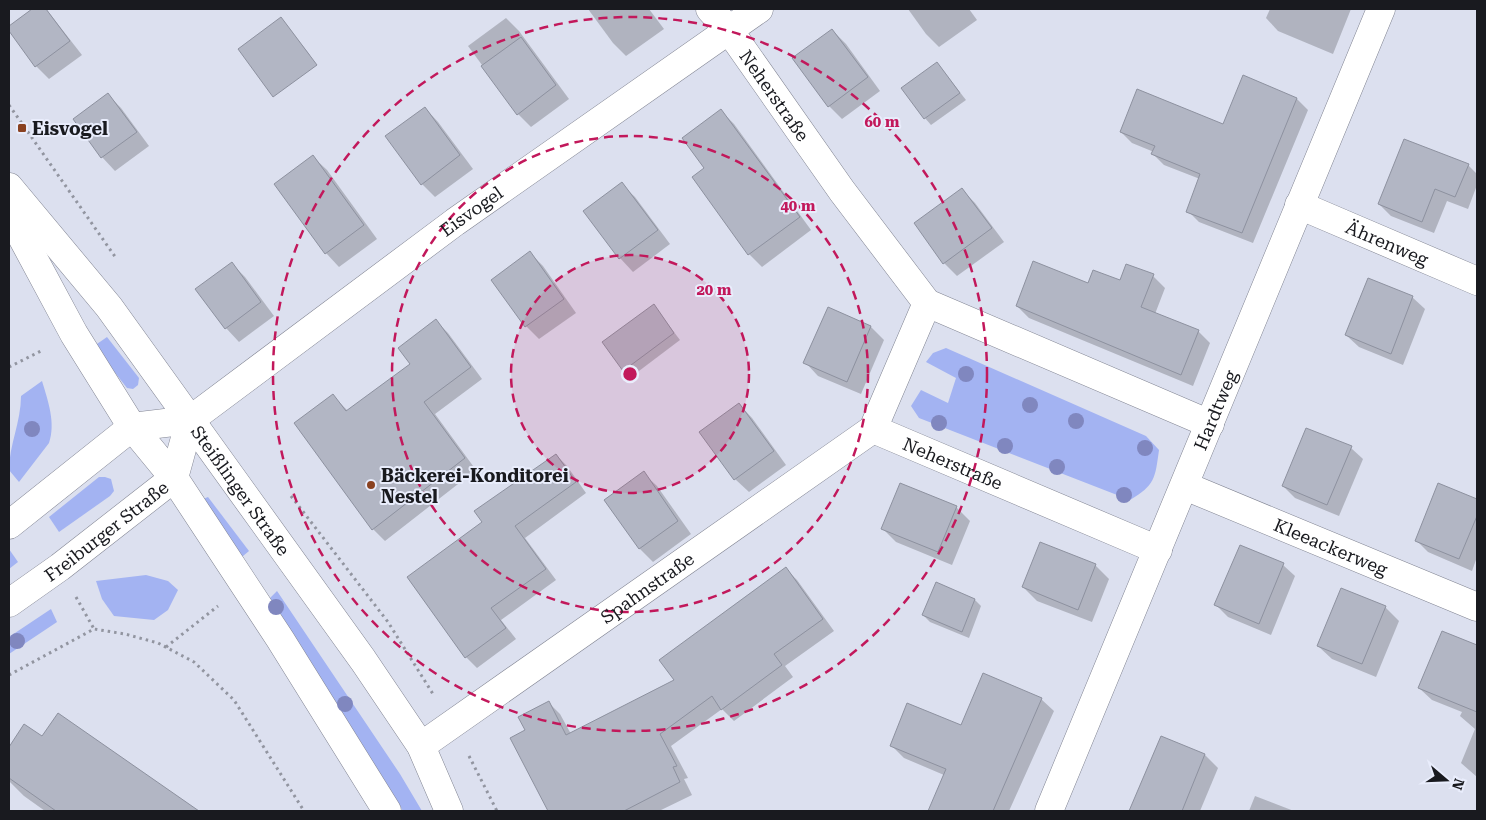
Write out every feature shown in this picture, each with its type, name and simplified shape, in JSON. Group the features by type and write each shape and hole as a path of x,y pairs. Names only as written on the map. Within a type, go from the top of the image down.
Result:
{"street":[{"name":"Neherstraße","path":"710,9 729,30 842,191 927,303 1210,424"},
{"name":"Eisvogel","path":"190,420 455,222 759,9"},
{"name":"Hardtweg","path":"1048,811 1158,550 1381,9"},
{"name":"Steißlinger Straße","path":"9,187 109,307 363,660 421,746 448,811"},
{"name":"Ährenweg","path":"1299,205 1477,281"},
{"path":"9,213 74,334 132,427 174,478 280,639 387,811"},
{"path":"873,429 927,303"},
{"path":"9,525 132,427 190,420"},
{"name":"Freiburger Straße","path":"9,603 60,567 174,478 190,420"},
{"name":"Neherstraße","path":"873,429 1158,550"},
{"name":"Spahnstraße","path":"421,746 461,720 873,429"},
{"name":"Kleeackerweg","path":"1184,486 1477,607"}],"path":[{"path":"9,676 94,629 126,634 158,643 194,662 234,700 304,811"}],"shaded area":[{"path":"107,337 139,378 138,385 133,389 127,388 94,346"},
{"path":"946,348 1146,436 1159,450 1155,475 1149,485 1130,500 919,418 911,406 921,390 948,403 956,378 926,362 933,353"},
{"path":"42,381 50,412 51,435 49,443 19,482 9,470 21,396"},
{"path":"99,477 111,479 114,491 110,496 59,532 49,517"},
{"path":"208,497 249,551 237,561 203,499"},
{"path":"9,549 18,562 9,569"},
{"path":"146,575 168,581 178,590 168,610 154,620 114,616 102,599 96,581"},
{"path":"277,591 400,774 422,811 403,811 364,748 265,603"},
{"path":"51,609 57,622 9,654 9,637"}],"building":[{"path":"32,9 46,9 70,41 35,67 9,31 9,26"},
{"path":"281,17 317,65 273,97 238,49"},
{"path":"832,29 868,77 828,107 792,58"},
{"path":"521,37 556,85 517,115 481,66"},
{"path":"937,62 960,93 924,119 901,88"},
{"path":"1243,75 1297,98 1242,233 1186,212 1200,174 1151,154 1155,146 1120,132 1137,89 1223,124"},
{"path":"108,93 137,132 101,158 73,119"},
{"path":"425,107 460,155 421,185 385,136"},
{"path":"721,109 800,217 748,255 692,177 704,168 682,138"},
{"path":"1404,139 1469,164 1455,197 1435,189 1422,222 1378,204"},
{"path":"313,155 364,225 325,254 274,184"},
{"path":"622,182 658,230 619,259 583,211"},
{"path":"962,188 992,228 943,264 914,223"},
{"path":"530,251 564,299 525,327 491,280"},
{"path":"1033,261 1088,283 1093,270 1120,280 1126,264 1154,274 1141,307 1199,330 1181,375 1016,306"},
{"path":"232,262 261,302 225,329 195,289"},
{"path":"1368,278 1413,296 1391,354 1345,335"},
{"path":"654,304 674,333 623,371 602,342"},
{"path":"828,307 871,326 847,382 803,363"},
{"path":"436,319 471,367 424,402 465,458 372,530 294,423 333,394 346,411 410,364 398,348"},
{"path":"739,403 774,451 734,480 699,432"},
{"path":"1306,428 1352,446 1327,505 1282,486"},
{"path":"556,454 576,482 515,526 546,569 491,608 506,628 465,658 407,577 482,522 474,511"},
{"path":"644,471 678,521 639,549 604,500"},
{"path":"900,483 957,506 938,552 881,529"},
{"path":"1438,483 1477,499 1477,516 1459,559 1415,541"},
{"path":"1040,542 1096,564 1078,610 1022,587"},
{"path":"1240,545 1284,563 1259,624 1214,605"},
{"path":"786,567 823,619 774,654 782,665 721,710 712,696 660,734 677,766 673,767 680,782 624,811 548,811 510,738 525,730 518,717 549,701 566,735 674,680 659,660"},
{"path":"936,582 975,599 962,632 922,615"},
{"path":"1341,588 1386,606 1362,664 1317,646"},
{"path":"1442,631 1477,645 1477,712 1418,688"},
{"path":"983,673 1042,698 993,811 928,811 946,769 890,746 907,703 961,725"},
{"path":"58,713 199,811 56,811 9,778 9,747 24,724 42,736"},
{"path":"1161,736 1205,754 1182,811 1129,811"}],"place":[{"name":"Eisvogel","path":"22,128"},
{"name":"Bäckerei-Konditorei Nestel","path":"371,485"}]}
